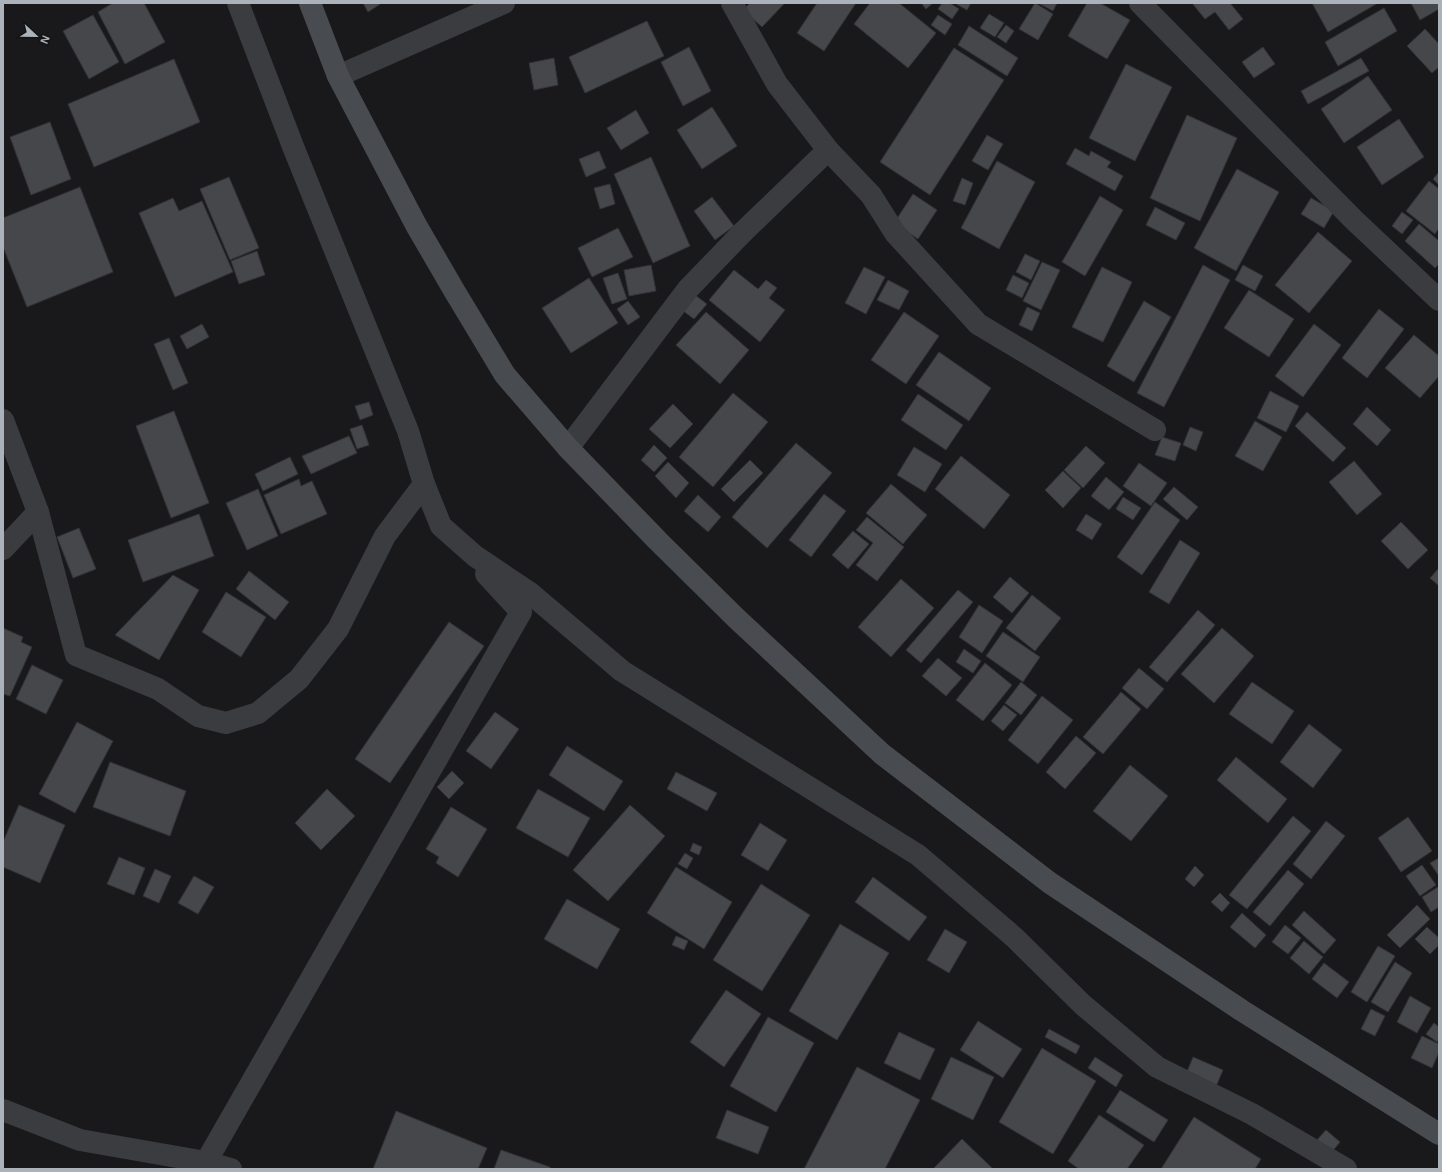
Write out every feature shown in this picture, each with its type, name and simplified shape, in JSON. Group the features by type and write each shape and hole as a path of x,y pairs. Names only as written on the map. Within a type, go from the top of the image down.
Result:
{"main road":[{"path":"310,3 338,76 416,225 505,375 568,448 658,541 736,618 882,754 1050,883 1241,1010 1439,1134"}],"street":[{"path":"206,1162 521,612 441,526 424,484 408,431 294,149 238,3"},
{"path":"338,76 504,3"},
{"path":"732,3 777,84 828,150 871,195 895,232 978,324 1155,430"},
{"path":"1140,3 1354,220 1439,300"},
{"path":"568,448 688,289 742,232 828,150"},
{"path":"3,420 38,512 76,655 158,689 198,716 226,724 258,713 299,679 338,629 385,536 424,484"},
{"path":"3,549 38,512"},
{"path":"441,526 476,556 530,593 622,671 918,855 1015,938 1083,1005 1157,1067 1252,1114 1346,1169"},
{"path":"3,1110 80,1140 206,1162 230,1169"}],"building":[{"path":"113,3 144,3 165,42 125,64 98,12"},
{"path":"363,3 382,3 368,12"},
{"path":"750,3 785,3 762,27 743,10"},
{"path":"817,3 856,3 824,51 797,33"},
{"path":"870,3 899,3 936,33 908,68 854,24"},
{"path":"921,3 933,3 926,9"},
{"path":"942,3 950,3 959,9 952,19 938,9"},
{"path":"971,3 967,10 956,4"},
{"path":"1035,3 1053,14 1038,40 1019,29"},
{"path":"1038,3 1057,3 1053,11"},
{"path":"1087,3 1100,3 1130,20 1107,59 1068,36"},
{"path":"1192,3 1230,3 1243,19 1229,30 1215,12 1205,19"},
{"path":"1312,3 1378,3 1328,32"},
{"path":"1411,3 1439,3 1439,9 1420,20"},
{"path":"1384,8 1397,31 1338,66 1325,42"},
{"path":"989,14 1004,23 995,37 980,28"},
{"path":"93,15 119,62 89,79 63,31"},
{"path":"938,15 952,24 945,35 931,25"},
{"path":"647,21 664,56 585,93 569,57"},
{"path":"1006,25 1014,31 1006,43 997,37"},
{"path":"969,26 1018,58 1007,76 958,45"},
{"path":"1425,29 1439,44 1439,67 1432,73 1407,46"},
{"path":"689,47 711,91 683,106 661,62"},
{"path":"1263,47 1275,64 1254,78 1242,62"},
{"path":"954,48 1004,80 930,195 880,162"},
{"path":"554,58 558,85 534,90 529,63"},
{"path":"1361,58 1369,71 1308,104 1301,91"},
{"path":"174,59 200,122 94,167 68,104"},
{"path":"1126,64 1172,87 1135,161 1089,138"},
{"path":"1368,76 1392,110 1344,143 1321,109"},
{"path":"712,107 737,146 702,169 677,130"},
{"path":"636,110 649,133 621,150 607,128"},
{"path":"1187,115 1237,138 1200,221 1150,198"},
{"path":"1399,119 1424,157 1382,185 1357,147"},
{"path":"50,122 71,179 31,195 10,137"},
{"path":"987,135 1003,144 988,170 972,161"},
{"path":"1075,148 1089,156 1091,151 1111,162 1107,167 1123,176 1115,191 1066,164"},
{"path":"599,151 606,168 586,177 579,159"},
{"path":"651,157 690,246 653,263 614,174"},
{"path":"997,161 1035,182 999,249 961,228"},
{"path":"1237,169 1279,192 1236,271 1194,248"},
{"path":"1439,172 1439,185 1433,179"},
{"path":"229,177 259,248 230,260 200,189"},
{"path":"962,178 973,183 965,205 953,201"},
{"path":"1429,181 1439,189 1439,228 1435,234 1406,211"},
{"path":"610,184 615,204 600,209 594,188"},
{"path":"80,187 113,272 27,307 3,247 3,218"},
{"path":"913,194 937,210 918,239 894,223"},
{"path":"1100,196 1123,210 1085,276 1062,262"},
{"path":"712,197 734,226 715,240 694,211"},
{"path":"173,198 179,211 202,201 233,272 175,297 139,213"},
{"path":"1311,198 1334,211 1324,228 1301,214"},
{"path":"1155,207 1185,223 1176,240 1146,225"},
{"path":"1402,212 1413,220 1402,234 1392,226"},
{"path":"1419,224 1439,241 1439,264 1435,268 1405,241"},
{"path":"618,228 633,257 592,277 578,248"},
{"path":"1318,232 1352,261 1309,313 1275,285"},
{"path":"257,251 265,275 239,284 231,261"},
{"path":"1025,254 1040,261 1031,280 1016,272"},
{"path":"1042,262 1060,270 1041,310 1023,301"},
{"path":"651,265 656,291 629,296 624,270"},
{"path":"1203,265 1230,280 1164,407 1137,393"},
{"path":"1243,265 1263,276 1255,291 1235,280"},
{"path":"864,267 885,277 866,314 845,303"},
{"path":"1102,267 1132,282 1103,342 1072,327"},
{"path":"734,270 758,289 766,280 777,288 769,298 785,310 760,342 709,300"},
{"path":"618,273 627,299 612,304 603,278"},
{"path":"1013,275 1029,283 1022,298 1006,290"},
{"path":"589,278 618,323 571,353 542,308"},
{"path":"888,280 909,291 899,310 877,300"},
{"path":"1249,290 1294,319 1269,357 1224,328"},
{"path":"695,295 707,304 694,319 682,310"},
{"path":"628,301 640,317 628,325 617,309"},
{"path":"1144,301 1171,317 1134,382 1107,366"},
{"path":"1027,307 1040,313 1032,331 1019,325"},
{"path":"1379,309 1404,329 1367,378 1342,358"},
{"path":"706,312 749,350 720,384 676,345"},
{"path":"904,312 939,336 906,384 871,360"},
{"path":"202,324 209,337 187,349 180,336"},
{"path":"1314,324 1341,345 1303,397 1275,376"},
{"path":"1414,335 1439,356 1439,376 1420,398 1385,368"},
{"path":"169,338 188,383 173,390 154,344"},
{"path":"939,352 991,388 969,421 916,385"},
{"path":"1270,391 1299,406 1286,432 1257,418"},
{"path":"733,393 768,422 713,487 679,457"},
{"path":"918,394 963,425 946,450 901,420"},
{"path":"369,402 373,415 360,420 355,406"},
{"path":"673,404 693,424 670,448 649,429"},
{"path":"1367,407 1391,430 1377,446 1353,424"},
{"path":"174,411 209,503 171,518 136,426"},
{"path":"1307,412 1346,448 1333,462 1295,426"},
{"path":"1255,421 1282,437 1263,471 1235,456"},
{"path":"362,425 369,445 357,449 350,429"},
{"path":"1190,427 1203,432 1196,451 1183,445"},
{"path":"349,436 357,453 311,474 302,456"},
{"path":"1162,437 1181,443 1175,461 1155,455"},
{"path":"796,443 832,473 767,548 732,517"},
{"path":"654,445 667,458 654,472 641,460"},
{"path":"1086,446 1105,463 1083,488 1064,470"},
{"path":"914,447 942,464 925,492 897,475"},
{"path":"961,456 1010,495 984,529 935,489"},
{"path":"290,457 298,474 263,491 255,474"},
{"path":"750,460 763,473 734,502 721,489"},
{"path":"1354,461 1382,494 1357,515 1329,482"},
{"path":"668,462 689,483 676,498 655,476"},
{"path":"1139,463 1167,483 1151,506 1123,486"},
{"path":"1063,471 1081,488 1063,508 1045,490"},
{"path":"1106,477 1124,492 1109,510 1091,496"},
{"path":"299,479 301,486 312,481 327,514 281,534 264,495"},
{"path":"891,484 927,515 903,544 866,513"},
{"path":"1174,487 1198,507 1187,520 1163,499"},
{"path":"258,489 278,536 247,550 226,503"},
{"path":"824,494 846,511 811,557 789,540"},
{"path":"698,495 721,517 708,532 684,511"},
{"path":"1123,497 1141,508 1133,520 1116,509"},
{"path":"1155,502 1180,520 1142,575 1117,557"},
{"path":"199,514 214,556 143,582 128,540"},
{"path":"1086,514 1102,524 1092,540 1076,530"},
{"path":"867,517 904,547 877,581 856,565 873,543 856,530"},
{"path":"1401,522 1428,550 1408,569 1381,541"},
{"path":"79,528 96,569 73,578 57,537"},
{"path":"853,531 869,544 848,569 832,555"},
{"path":"1180,540 1200,553 1169,604 1149,592"},
{"path":"1439,568 1439,586 1430,578"},
{"path":"249,571 289,602 275,620 236,589"},
{"path":"173,575 199,590 159,660 115,635"},
{"path":"1010,577 1029,593 1012,613 993,597"},
{"path":"901,579 934,608 891,657 858,627"},
{"path":"958,590 973,602 921,663 906,650"},
{"path":"226,592 266,617 241,657 202,632"},
{"path":"1032,595 1061,618 1035,651 1006,628"},
{"path":"979,605 1003,621 982,653 959,637"},
{"path":"1198,610 1215,625 1167,682 1149,667"},
{"path":"449,622 484,646 390,783 355,759"},
{"path":"3,628 23,637 21,642 32,647 10,696 3,694"},
{"path":"1222,628 1254,656 1214,703 1181,674"},
{"path":"1003,632 1040,657 1023,682 986,656"},
{"path":"964,649 981,661 973,673 956,662"},
{"path":"938,658 962,678 946,696 922,676"},
{"path":"985,663 1012,685 983,721 956,700"},
{"path":"32,665 63,680 46,714 16,699"},
{"path":"1139,668 1164,689 1147,709 1122,688"},
{"path":"1021,682 1037,695 1021,715 1005,703"},
{"path":"1252,682 1294,711 1272,744 1229,714"},
{"path":"1121,692 1141,709 1103,754 1083,737"},
{"path":"1042,696 1073,720 1038,764 1008,740"},
{"path":"1004,705 1017,715 1003,731 991,721"},
{"path":"495,712 519,729 491,769 466,751"},
{"path":"77,722 113,741 75,813 39,794"},
{"path":"1309,724 1342,750 1313,788 1280,762"},
{"path":"1076,736 1096,753 1065,789 1046,772"},
{"path":"567,746 623,781 604,811 549,775"},
{"path":"1236,757 1287,799 1268,823 1217,780"},
{"path":"110,762 186,791 170,836 93,807"},
{"path":"1130,765 1168,796 1131,841 1093,811"},
{"path":"452,771 464,783 449,799 437,787"},
{"path":"676,772 717,793 707,811 667,789"},
{"path":"327,789 355,816 321,850 295,823"},
{"path":"538,789 590,818 568,857 516,828"},
{"path":"19,805 65,825 40,883 3,867 3,842"},
{"path":"630,805 665,836 608,901 573,870"},
{"path":"451,807 487,829 458,877 436,863 439,857 426,849"},
{"path":"1293,816 1311,831 1247,909 1229,895"},
{"path":"1408,817 1432,851 1401,872 1378,838"},
{"path":"1326,821 1345,836 1311,879 1293,864"},
{"path":"760,823 787,840 768,871 741,855"},
{"path":"693,843 702,847 699,855 690,851"},
{"path":"685,853 693,858 687,869 678,864"},
{"path":"119,857 145,868 134,895 107,884"},
{"path":"1439,858 1439,876 1430,863"},
{"path":"1422,865 1436,885 1420,896 1406,876"},
{"path":"1195,866 1204,875 1194,887 1185,879"},
{"path":"676,867 732,902 704,949 647,913"},
{"path":"155,869 171,876 159,903 143,896"},
{"path":"1288,870 1304,884 1270,926 1253,912"},
{"path":"194,876 214,887 198,914 178,903"},
{"path":"873,877 927,917 909,941 855,902"},
{"path":"761,884 810,915 762,991 713,960"},
{"path":"1438,887 1439,907 1431,912 1422,897"},
{"path":"1220,893 1230,903 1222,912 1211,902"},
{"path":"567,899 620,929 597,969 544,939"},
{"path":"1417,905 1430,919 1400,948 1387,935"},
{"path":"1304,911 1336,940 1324,954 1292,925"},
{"path":"1242,913 1266,935 1255,948 1230,927"},
{"path":"840,924 889,953 837,1040 789,1011"},
{"path":"1285,925 1301,938 1288,954 1272,942"},
{"path":"1427,927 1439,938 1439,945 1430,954 1415,939"},
{"path":"945,929 967,942 949,973 927,960"},
{"path":"676,936 688,941 684,950 672,945"},
{"path":"1304,941 1323,957 1309,974 1290,958"},
{"path":"1378,946 1395,956 1367,1002 1351,992"},
{"path":"1395,962 1412,973 1388,1012 1371,1002"},
{"path":"1324,963 1349,982 1337,998 1312,979"},
{"path":"726,990 761,1014 724,1067 690,1042"},
{"path":"1410,996 1431,1008 1417,1033 1397,1022"},
{"path":"1371,1009 1385,1016 1375,1036 1361,1029"},
{"path":"768,1017 814,1043 776,1112 730,1086"},
{"path":"978,1021 1022,1049 1003,1078 960,1050"},
{"path":"1434,1023 1439,1027 1439,1039 1437,1042 1426,1034"},
{"path":"1049,1029 1080,1046 1076,1054 1045,1037"},
{"path":"899,1032 935,1049 920,1080 884,1063"},
{"path":"1422,1036 1439,1044 1439,1052 1432,1068 1411,1058"},
{"path":"1042,1048 1096,1081 1053,1154 999,1122"},
{"path":"951,1057 994,1077 973,1120 931,1099"},
{"path":"1095,1057 1123,1075 1116,1087 1088,1068"},
{"path":"1193,1057 1223,1070 1215,1089 1185,1077"},
{"path":"857,1067 920,1100 885,1169 804,1169"},
{"path":"1120,1090 1168,1120 1154,1142 1106,1112"},
{"path":"727,1110 769,1127 758,1154 716,1138"},
{"path":"396,1111 487,1148 478,1169 373,1169"},
{"path":"1099,1115 1144,1145 1127,1169 1079,1169 1068,1161"},
{"path":"1194,1117 1261,1159 1255,1169 1161,1169"},
{"path":"1326,1130 1340,1142 1331,1153 1316,1141"},
{"path":"962,1139 992,1168 933,1169"},
{"path":"501,1150 550,1167 550,1169 494,1169"}]}
